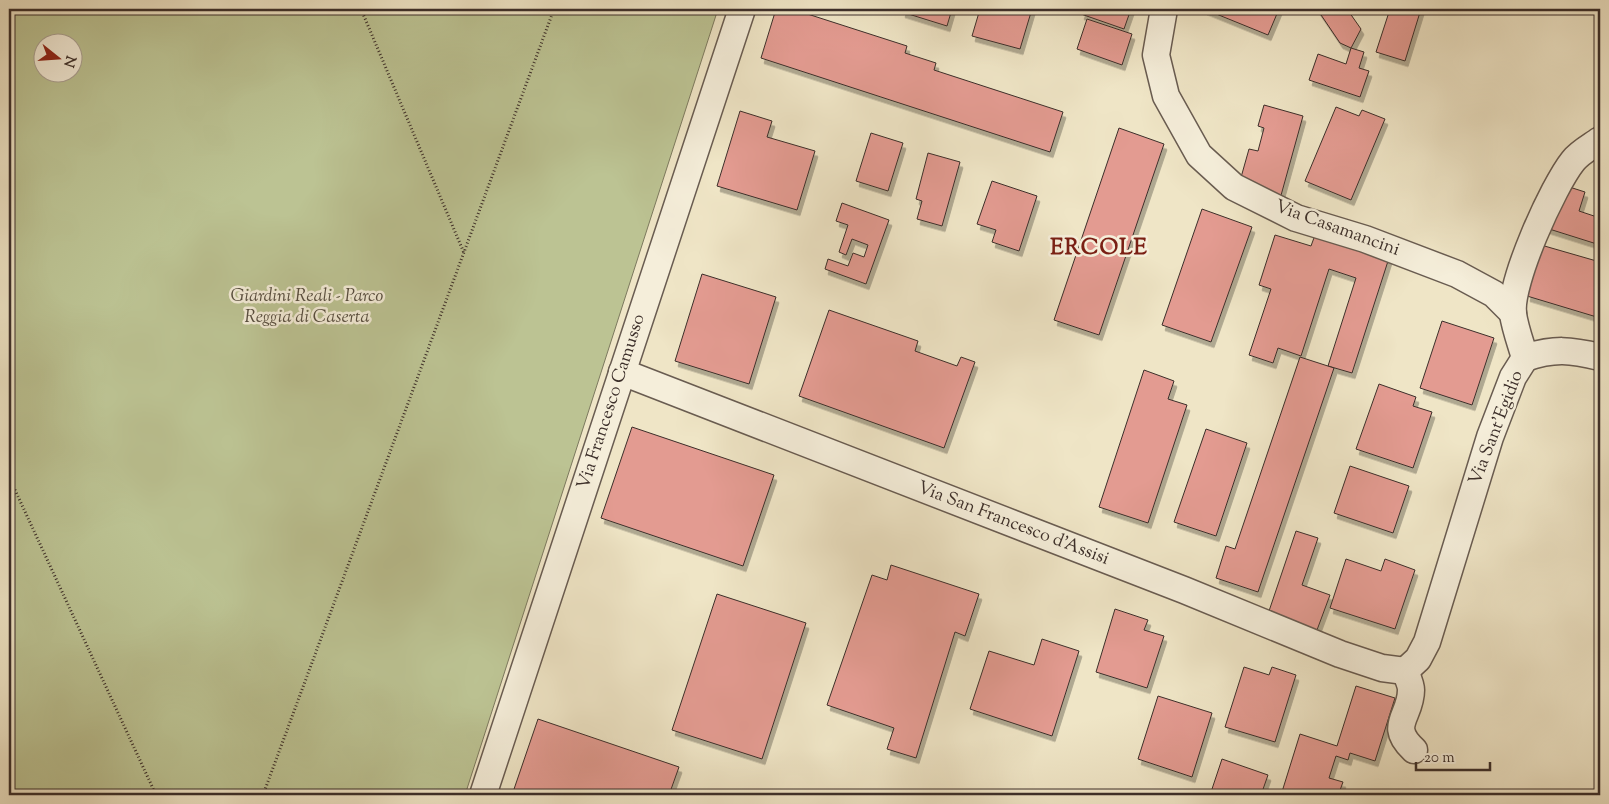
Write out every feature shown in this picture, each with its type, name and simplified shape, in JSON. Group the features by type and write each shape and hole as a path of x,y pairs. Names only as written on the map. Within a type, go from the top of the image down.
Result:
{"street":[{"name":"Via Francesco Camusso","path":"483,795 742,9"},
{"name":"Via Casamancini","path":"1164,9 1156,55 1166,96 1199,155 1234,187 1296,218 1365,239 1457,274 1494,294 1513,313"},
{"name":"Via Sant'Egidio","path":"1405,671 1418,659 1427,642 1490,438 1513,377 1525,358 1513,313 1515,290 1532,241 1558,182 1574,159 1600,140"},
{"path":"1525,358 1548,350 1580,352 1600,357"},
{"name":"Via San Francesco d'Assisi","path":"622,372 1184,590 1340,654 1382,668 1405,671"},
{"path":"1405,671 1411,690 1400,729 1403,740 1414,750"}],"path":[{"path":"361,9 465,253"},
{"path":"263,795 554,9"},
{"path":"9,477 156,795"}],"green space":[{"name":"Giardini Reali - Parco Reggia di Caserta","path":"9,9 718,9 465,795 9,795"}],"building":[{"path":"776,9 792,9 907,46 905,53 936,63 934,70 1063,112 1050,152 761,58"},
{"path":"903,9 952,9 947,26 902,12"},
{"path":"980,9 1032,9 1020,49 972,36"},
{"path":"1083,9 1131,9 1124,29 1081,14"},
{"path":"1204,9 1279,9 1268,35"},
{"path":"1317,9 1347,9 1361,29 1351,48 1340,43"},
{"path":"1390,9 1421,9 1405,61 1376,52"},
{"path":"1087,19 1132,34 1122,65 1077,49"},
{"path":"1351,48 1364,52 1359,68 1369,71 1360,97 1309,80 1318,54 1346,64"},
{"path":"1264,105 1303,116 1280,199 1238,188 1249,149 1258,151 1264,128 1258,126"},
{"path":"1336,107 1359,116 1362,110 1385,119 1351,200 1305,181"},
{"path":"740,111 772,121 767,137 815,151 797,210 717,186"},
{"path":"1119,128 1164,144 1099,335 1054,320"},
{"path":"871,133 903,143 888,191 856,181"},
{"path":"928,153 960,162 942,226 917,219 922,201 916,199"},
{"path":"992,181 1037,196 1019,251 992,242 996,230 977,224"},
{"path":"1560,184 1585,192 1579,211 1600,218 1600,245 1546,228"},
{"path":"842,203 889,220 866,284 825,269 828,259 848,266 853,253 864,257 868,245 852,239 846,255 839,252 848,225 836,221"},
{"path":"1202,209 1252,227 1211,342 1162,325"},
{"path":"1275,235 1311,246 1315,235 1389,258 1352,373 1328,366 1356,278 1329,269 1301,356 1278,348 1273,363 1249,355 1271,289 1259,285"},
{"path":"1541,245 1600,262 1600,318 1527,296"},
{"path":"702,274 776,297 749,384 675,361"},
{"path":"829,310 918,341 915,351 957,366 961,357 975,362 944,448 799,396"},
{"path":"1442,321 1494,338 1472,405 1420,388"},
{"path":"1300,357 1334,368 1258,592 1216,578 1226,546 1235,549"},
{"path":"1144,370 1174,381 1168,399 1187,405 1148,523 1099,507"},
{"path":"1379,384 1416,397 1413,406 1432,412 1413,468 1356,449"},
{"path":"632,427 774,475 743,566 601,518"},
{"path":"1206,429 1247,443 1216,536 1174,522"},
{"path":"1350,466 1409,486 1393,533 1334,513"},
{"path":"1296,531 1318,538 1302,585 1330,595 1317,630 1268,614"},
{"path":"1346,559 1381,571 1385,559 1415,570 1395,629 1330,608"},
{"path":"891,565 979,594 965,636 955,632 916,758 887,749 894,728 827,705 872,575 887,580"},
{"path":"717,594 806,623 762,759 672,730"},
{"path":"1115,609 1148,620 1144,630 1164,636 1147,688 1096,672"},
{"path":"1042,639 1079,651 1052,736 970,709 989,651 1034,665"},
{"path":"1244,667 1269,675 1272,667 1296,675 1275,742 1225,727"},
{"path":"1356,686 1395,698 1375,761 1350,753 1348,760 1336,756 1329,778 1343,782 1339,793 1346,795 1281,795 1300,734 1337,746"},
{"path":"1158,696 1212,713 1192,777 1138,759"},
{"path":"538,719 679,767 669,795 512,795"},
{"path":"1222,759 1268,775 1261,795 1210,795"}],"district":[{"name":"ERCOLE","path":"1099,249"}]}
